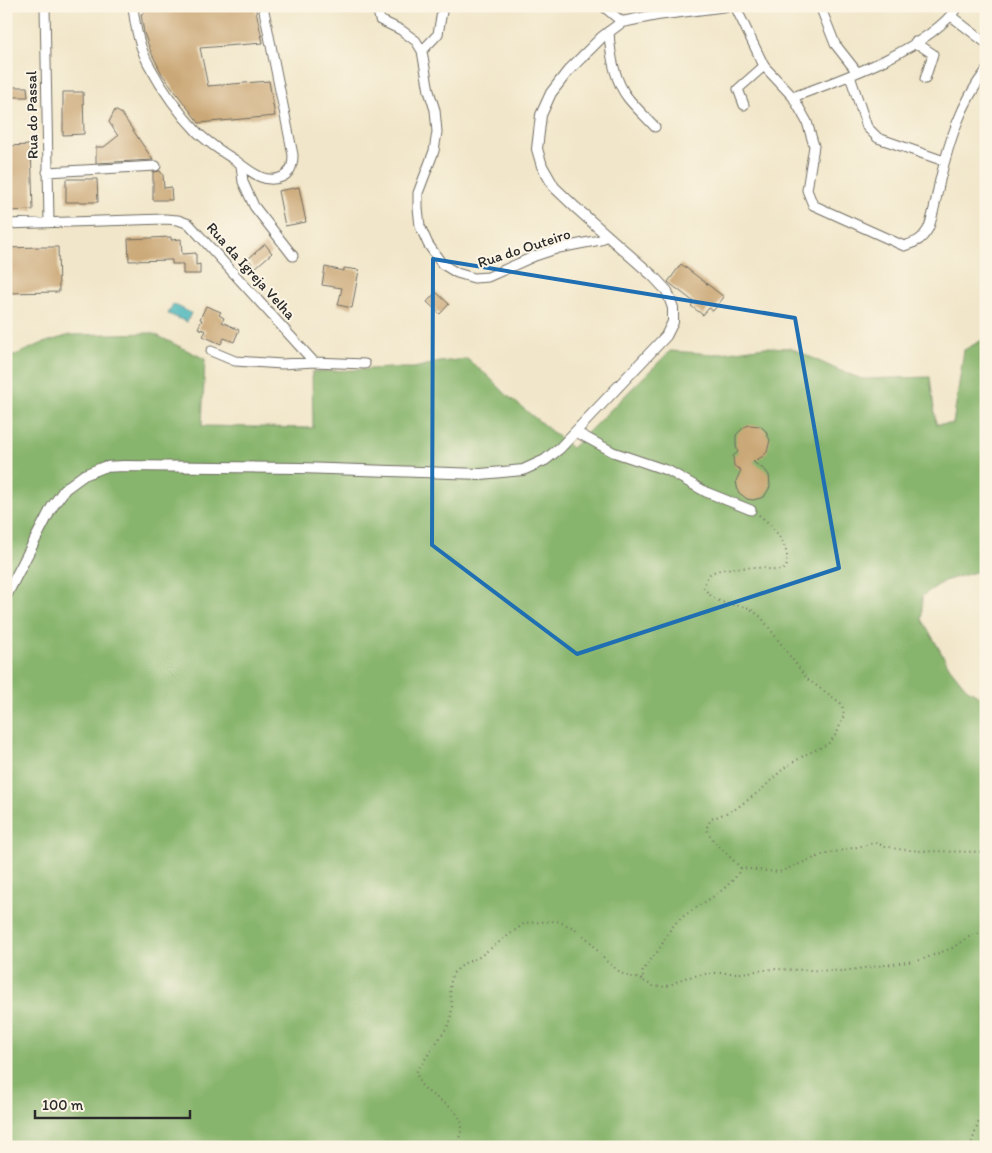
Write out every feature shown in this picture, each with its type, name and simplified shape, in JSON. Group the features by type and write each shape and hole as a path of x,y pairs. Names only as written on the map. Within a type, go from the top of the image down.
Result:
{"street":[{"name":"Rua do Passal","path":"44,6 49,222"},
{"path":"133,6 138,38 148,64 184,117 200,135 241,165 261,178 274,181 286,176 292,167 292,149 263,6"},
{"path":"377,6 380,20 401,30 416,41 422,51 438,34 442,6"},
{"path":"603,6 622,22"},
{"path":"6,596 52,507 65,489 84,475 104,467 300,468 482,474 523,470 545,460 560,448 666,336 672,322 673,308 667,291 653,276 554,187 542,166 537,149 541,115 552,93 568,71 609,31 622,22 657,15 727,6"},
{"path":"736,6 764,66 793,97 807,122 814,146 807,190 813,204 904,246 918,241 928,228 944,161 961,111 976,84 986,72"},
{"path":"820,6 835,44 854,74 867,127 878,138 944,161"},
{"path":"793,97 854,74 896,54 934,31 951,16 958,6"},
{"path":"951,16 986,43"},
{"path":"609,31 613,64 619,82 627,97 654,127"},
{"path":"915,42 933,54 925,79"},
{"name":"Rua do Outeiro","path":"422,51 428,91 435,110 437,132 434,151 418,193 418,208 420,226 428,244 442,264 457,273 474,278 488,277 535,256 559,248 600,240 607,235"},
{"path":"744,105 738,89 764,66"},
{"path":"241,165 243,182 254,206 293,256"},
{"path":"48,172 156,166"},
{"name":"Rua da Igreja Velha","path":"6,224 165,219 178,220 189,224 314,362"},
{"path":"211,351 235,361 282,364 314,362 364,364"},
{"path":"576,432 613,452 668,471 706,492 751,510"}],"path":[{"path":"751,510 764,519 786,548 789,559 786,568 777,572 764,568 723,570 711,573 706,580 704,588 711,596 721,602 749,608 761,617 807,680 842,704 844,715 837,733 828,744 784,768 760,791 734,810 711,820 706,829 714,840 742,868 779,872 822,855 874,843 897,849 986,852"},
{"path":"644,980 642,972 647,962 678,921 723,889 737,876 742,868"},
{"path":"457,1147 462,1128 459,1116 449,1106 434,1097 419,1082 416,1071 450,1023 452,974 465,963 479,957 526,923 557,921 574,928 590,941 605,960 624,975 644,980 652,986 666,987 684,978 710,973 741,973 772,969 844,971 921,960 952,948 972,935 986,932"},
{"path":"970,1147 986,1101"}],"highlighted area":[{"path":"433,259 795,318 839,568 577,654 432,545"}],"green space":[{"path":"152,333 205,359 202,426 313,428 312,372 414,368 440,362 467,359 508,396 572,448 670,351 714,354 765,347 791,348 862,379 930,377 936,424 953,424 964,350 986,338 986,569 944,581 922,596 922,619 950,668 966,688 986,700 986,1147 6,1147 6,359 43,343 70,335"}],"water":[{"path":"173,304 191,313 187,322 168,314"}],"building":[{"path":"143,6 255,6 263,43 200,48 208,86 269,81 275,116 199,123 162,74 151,52 144,33 141,14 144,13"},
{"path":"6,87 27,87 28,97 6,97"},
{"path":"63,92 83,92 84,134 63,135"},
{"path":"115,110 122,114 153,160 96,163 96,147 104,147 118,136 109,122"},
{"path":"31,145 33,210 8,211 6,146"},
{"path":"160,171 163,175 164,188 171,187 172,200 153,200 153,172"},
{"path":"66,179 97,179 98,202 66,202"},
{"path":"299,187 306,222 285,226 278,191"},
{"path":"171,237 171,240 181,239 182,254 196,253 196,265 200,264 200,274 183,274 183,264 172,264 172,260 129,261 128,239"},
{"path":"265,244 272,253 255,268 248,259"},
{"path":"58,247 59,292 6,293 6,248"},
{"path":"681,264 724,297 713,311 709,308 703,315 691,306 694,302 668,282"},
{"path":"325,267 344,271 344,268 359,270 352,308 338,305 342,288 322,285"},
{"path":"436,292 449,304 440,314 427,302"},
{"path":"206,306 221,312 219,315 224,318 222,322 239,330 234,342 224,338 221,344 203,336 206,331 198,328"},
{"path":"749,425 760,426 765,430 770,440 767,452 753,462 769,475 770,487 764,497 753,500 747,499 738,492 736,481 741,470 734,466 733,456 738,452 736,435"}]}
